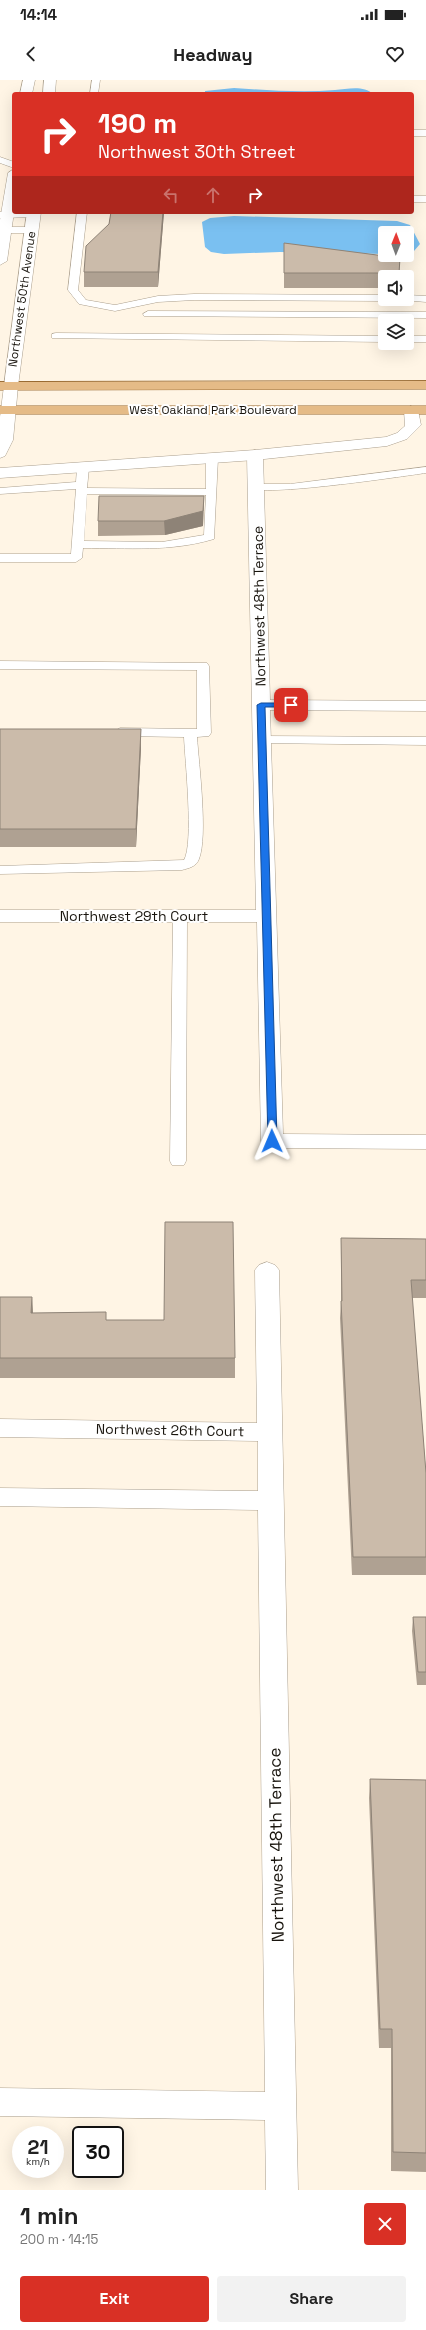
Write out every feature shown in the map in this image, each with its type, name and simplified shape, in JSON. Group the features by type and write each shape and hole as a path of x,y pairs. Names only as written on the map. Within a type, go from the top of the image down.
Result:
{"main road":[{"name":"West Oakland Park Boulevard","path":"5,386 426,385"},
{"name":"West Oakland Park Boulevard","path":"4,410 418,410"}],"street":[{"path":"26,92 29,80"},
{"path":"49,92 50,80"},
{"name":"Northwest 50th Avenue","path":"0,261 4,222 12,183"},
{"path":"4,222 33,220"},
{"name":"Northwest 50th Avenue","path":"0,453 5,440 5,386 33,220"},
{"path":"0,473 255,455 387,441 404,436 413,425 418,410"},
{"name":"Northwest 48th Terrace","path":"255,455 272,1141 426,1142"},
{"path":"261,705 426,706"},
{"name":"Northwest 29th Court","path":"0,916 267,916"},
{"path":"0,1497 271,1500 267,1270"},
{"name":"Northwest 26th Court","path":"0,1428 270,1432"},
{"name":"Northwest 48th Terrace","path":"271,1500 282,2190"},
{"path":"0,2102 280,2106"}],"lane":[{"path":"94,92 96,80"},
{"path":"414,133 426,133"},
{"path":"0,160 12,165"},
{"path":"0,170 12,167"},
{"path":"414,199 426,200"},
{"path":"82,214 73,290 83,302 115,308 158,299 194,296 378,298"},
{"path":"269,298 271,326"},
{"path":"414,298 426,299"},
{"path":"148,314 378,338"},
{"path":"56,336 271,326 426,315"},
{"path":"414,339 426,339"},
{"path":"78,544 172,544 198,541 210,537 212,458"},
{"path":"0,558 76,558 83,468"},
{"path":"256,488 290,487 426,470"},
{"path":"0,491 81,488 212,492"},
{"path":"0,665 203,666 206,732 108,732"},
{"path":"0,870 182,866 189,864 192,859 194,839 190,733"},
{"path":"262,740 426,741"},
{"path":"178,1161 180,916"}],"water":[{"path":"234,88 322,91 355,88 365,89 370,92 205,92"},
{"path":"234,216 397,221 411,226 378,226 378,254 280,252 224,254 211,252 205,247 202,222 210,218"},
{"path":"414,233 420,244 414,251"}],"building":[{"path":"111,214 163,214 158,272 84,272 86,246 109,224"},
{"path":"284,243 378,255 378,262 400,262 399,270 378,270 378,273 284,273"},
{"path":"99,496 204,496 203,511 164,521 98,521"},
{"path":"0,729 141,729 136,829 0,829"},
{"path":"165,1222 233,1222 235,1358 0,1358 0,1297 32,1297 31,1313 106,1312 106,1320 164,1320"},
{"path":"341,1238 426,1239 426,1280 411,1280 426,1473 426,1557 353,1557 341,1301"},
{"path":"413,1617 426,1617 426,1672 418,1672"},
{"path":"370,1779 426,1780 426,2153 393,2152 392,2029 380,2029"}],"route":[{"path":"272,1141 268,931 261,705 291,705"}]}
